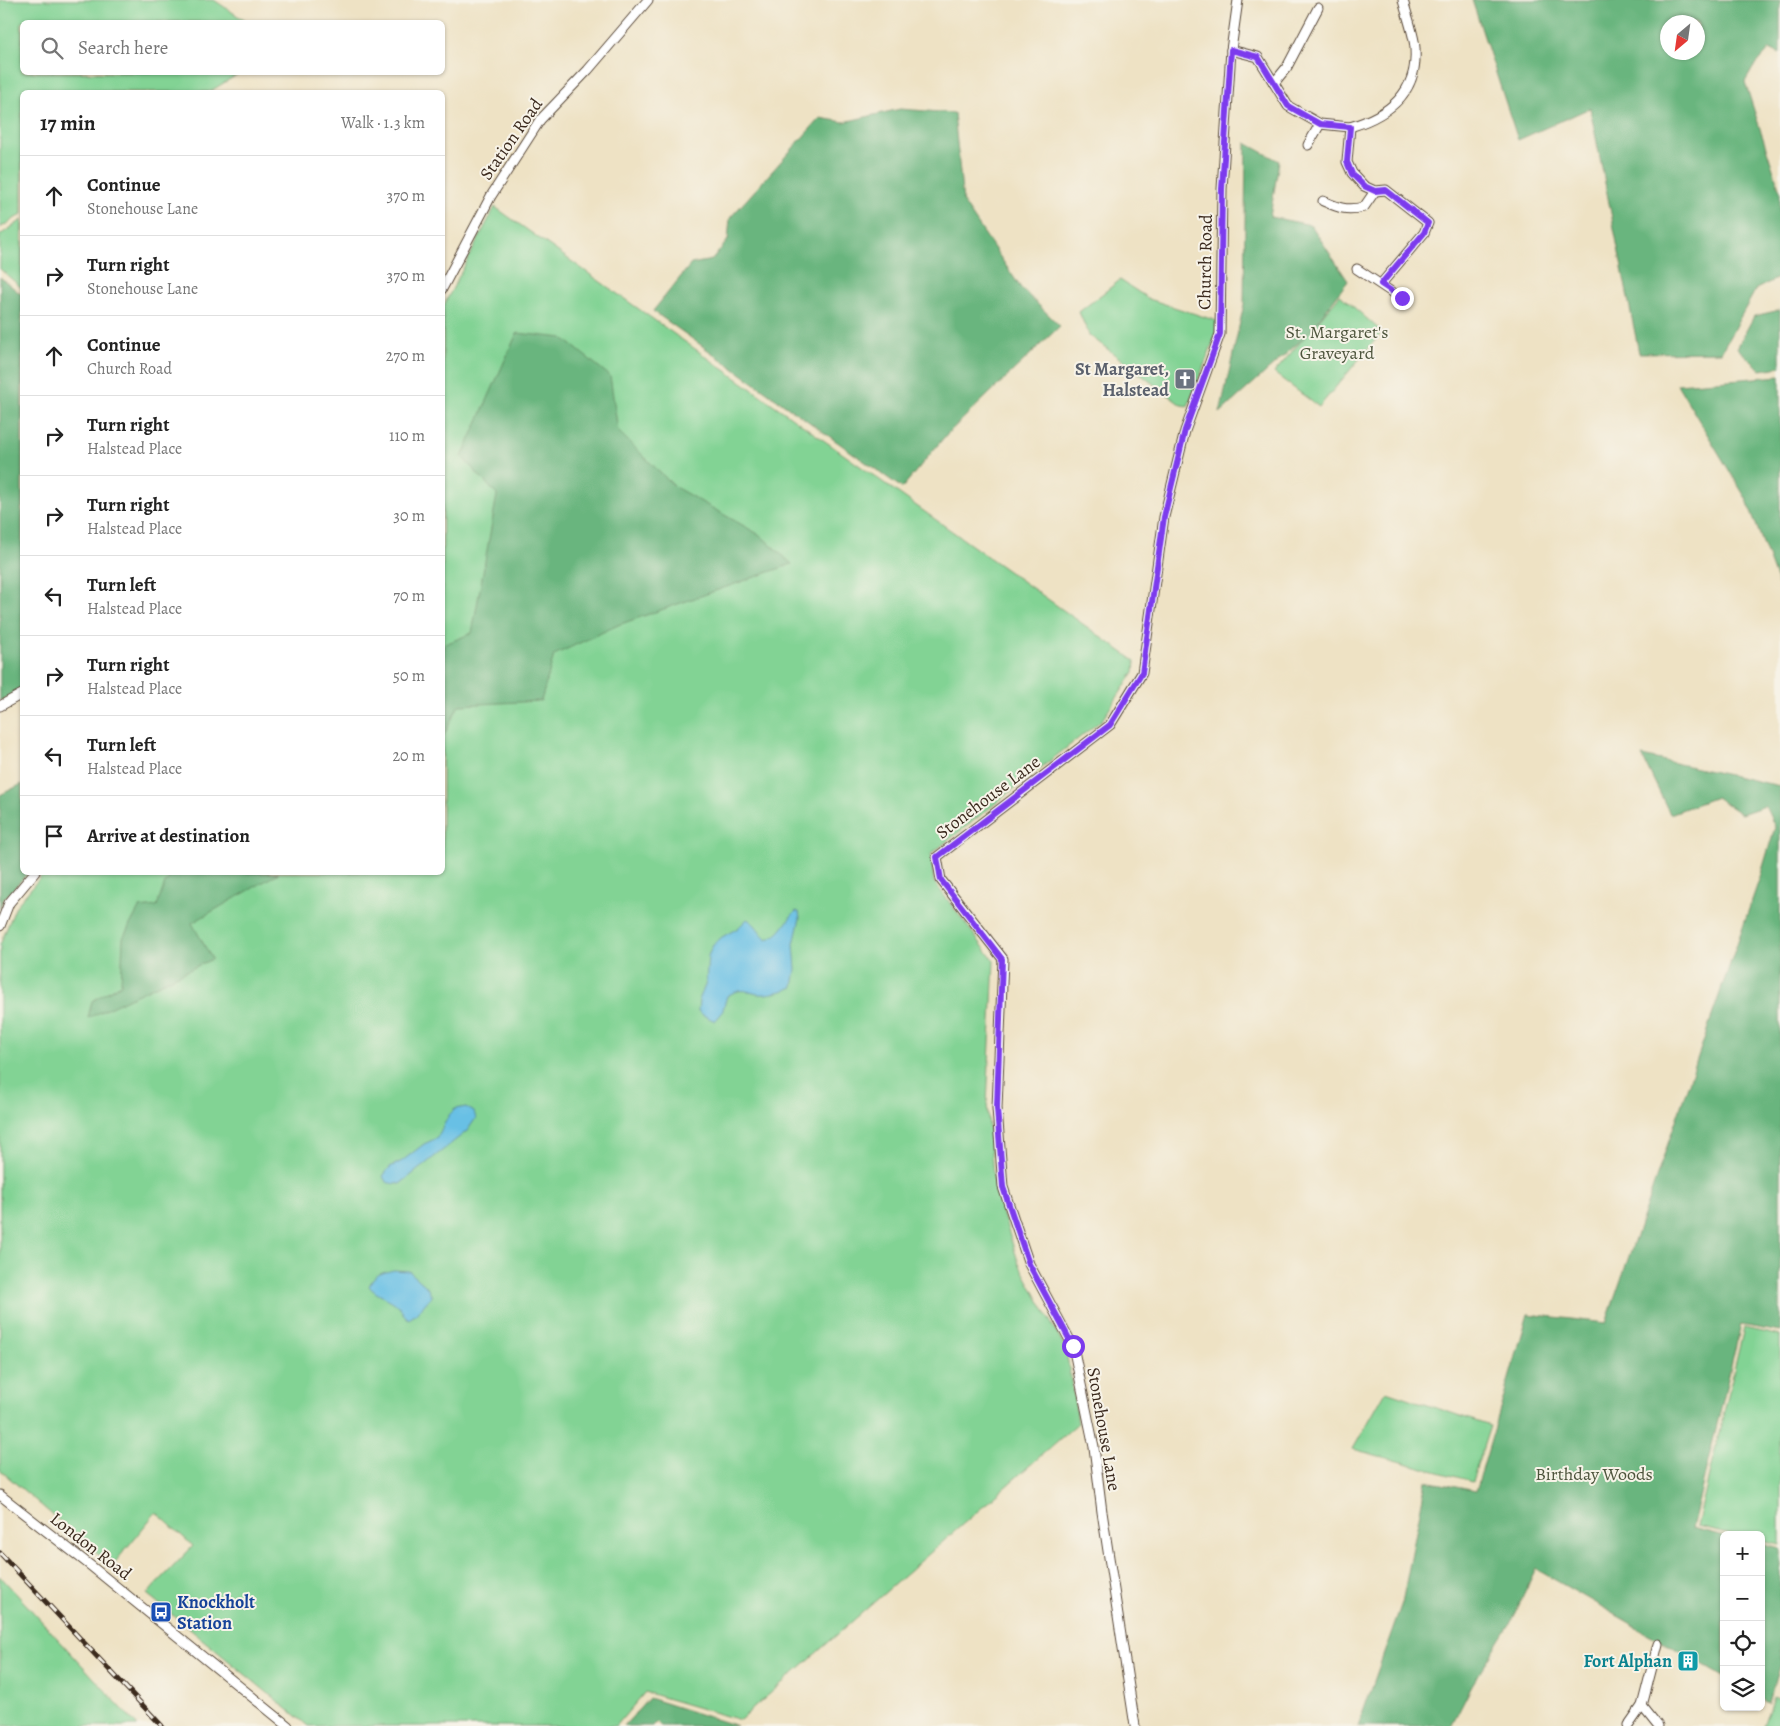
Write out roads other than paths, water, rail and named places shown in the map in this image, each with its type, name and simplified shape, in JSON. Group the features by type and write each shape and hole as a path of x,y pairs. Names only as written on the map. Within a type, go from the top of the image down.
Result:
{"street":[{"name":"Station Road","path":"445,283 491,196 540,120 588,70 648,0"},
{"name":"Church Road","path":"1185,430 1220,334 1222,189 1231,50 1238,0"},
{"path":"1231,50 1258,57 1288,106 1320,124 1350,127 1362,124 1397,102 1410,84 1413,76 1415,47 1403,0"},
{"path":"1274,83 1286,66 1318,8"},
{"path":"1308,145 1320,124"},
{"path":"1350,127 1347,162 1352,174 1364,186 1375,191 1386,190 1428,223 1424,233 1381,284"},
{"path":"1323,201 1343,209 1354,209 1364,207 1375,191"},
{"path":"1357,269 1402,298"},
{"name":"Stonehouse Lane","path":"1135,1726 1104,1531 1094,1447 1073,1346 1029,1264 1003,1187 997,1108 1002,959 941,880 937,857 1110,725 1142,673 1164,517 1185,430"},
{"path":"0,706 20,695"},
{"path":"0,926 9,903 32,875"},
{"name":"London Road","path":"0,1495 162,1623 288,1726"},
{"path":"1628,1726 1642,1706 1658,1644"},
{"path":"1642,1706 1658,1726"}],"water":[{"path":"796,911 799,912 800,918 794,944 796,969 793,987 780,992 766,994 739,991 727,996 722,1013 715,1021 698,1011 699,1000 706,983 708,956 713,945 722,937 738,928 747,919 767,939 772,937 780,931"},
{"path":"466,1107 474,1112 476,1118 467,1131 400,1184 386,1181 383,1176 390,1167 402,1161 424,1144 437,1138 449,1115 455,1109"},
{"path":"394,1270 409,1271 426,1286 432,1296 409,1319 392,1301 376,1293 369,1286 379,1275"}],"railway":[{"path":"0,1553 162,1726"}],"place":[{"name":"St Margaret, Halstead","path":"1185,379"},
{"name":"Knockholt Station","path":"161,1612"},
{"name":"Fort Alphan","path":"1688,1661"}],"park label":[{"name":"St. Margaret's Graveyard","path":"1337,342"},
{"name":"Birthday Woods","path":"1594,1474"}]}
